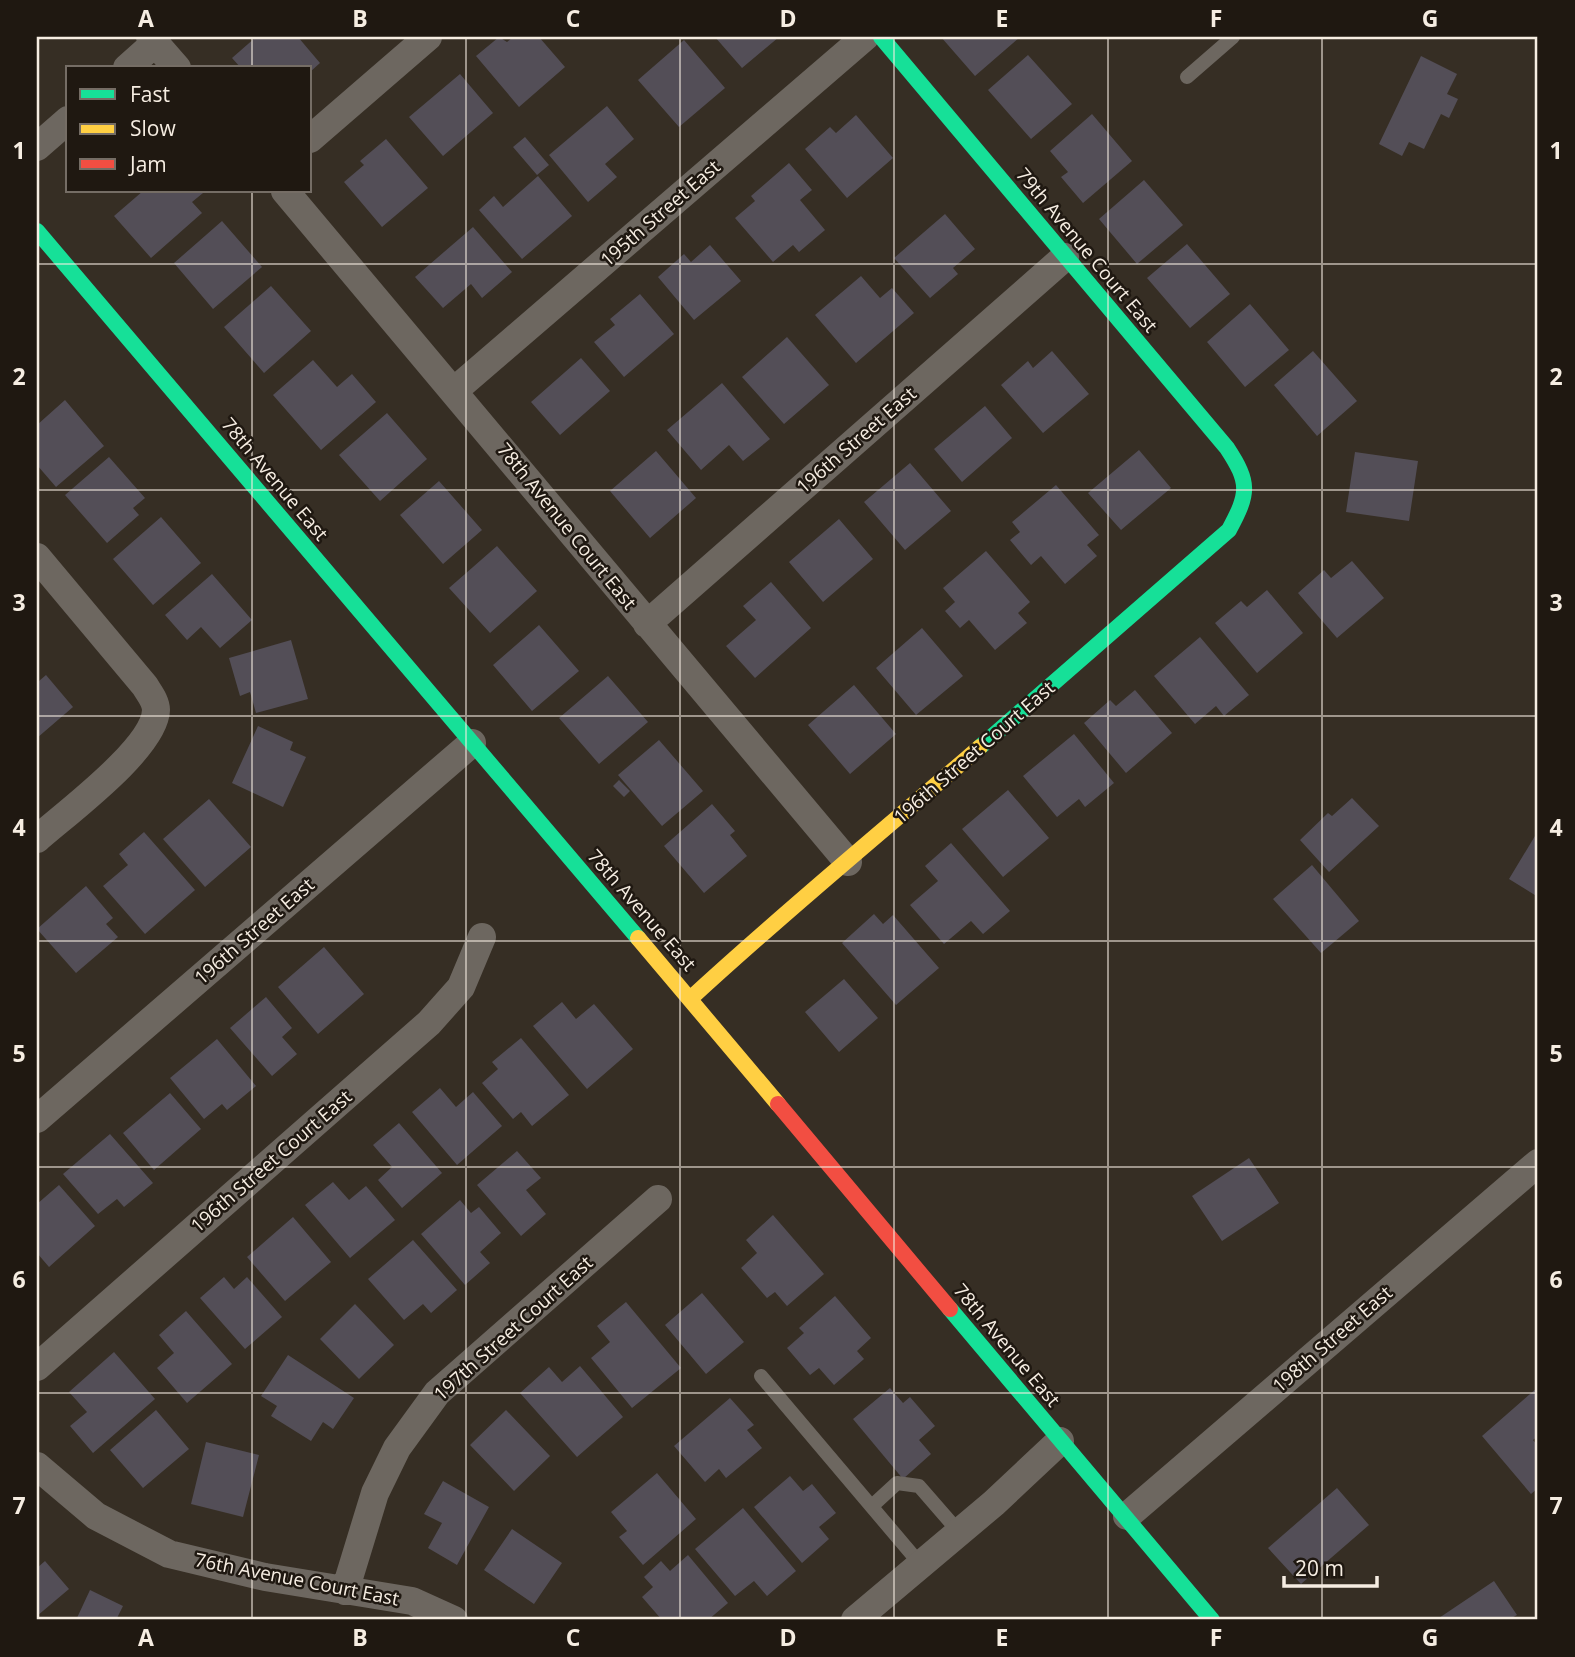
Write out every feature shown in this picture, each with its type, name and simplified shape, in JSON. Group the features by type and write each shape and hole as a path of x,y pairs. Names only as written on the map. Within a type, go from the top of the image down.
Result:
{"street":[{"path":"312,137 428,37"},
{"name":"195th Street East","path":"455,390 865,37"},
{"name":"79th Avenue Court East","path":"881,37 1227,449 1245,475 1247,497"},
{"path":"129,66 152,40 175,66"},
{"path":"37,147 66,122"},
{"name":"78th Avenue Court East","path":"286,192 455,390 647,624 848,862"},
{"name":"78th Avenue East","path":"37,231 690,999 1212,1620"},
{"name":"196th Street East","path":"647,624 1065,257"},
{"name":"196th Street Court East","path":"690,999 799,898 848,862 1229,530 1247,497"},
{"path":"37,557 145,686 153,700 154,716 151,728 134,754 37,839"},
{"name":"196th Street East","path":"37,1119 472,743"},
{"name":"196th Street Court East","path":"37,1367 429,1023 461,987 482,937"},
{"name":"198th Street East","path":"1126,1516 1538,1163"},
{"name":"197th Street Court East","path":"345,1591 375,1493 397,1448 437,1393 658,1199"},
{"path":"855,1620 959,1532 1060,1441"},
{"name":"76th Avenue Court East","path":"37,1466 96,1516 169,1554 265,1577 412,1601 454,1620"}],"lane":[{"path":"1187,77 1233,37"},
{"path":"761,1376 921,1565"},
{"path":"872,1506 897,1483 919,1486 959,1532"}],"building":[{"path":"256,37 298,37 320,63 312,70 312,66 239,66 232,58"},
{"path":"499,37 507,42 513,37 539,37 565,67 519,107 476,56"},
{"path":"715,37 779,37 742,68"},
{"path":"941,37 1020,37 975,76"},
{"path":"684,40 725,88 679,127 638,80"},
{"path":"1028,55 1072,104 1031,139 988,90"},
{"path":"1421,56 1457,74 1447,94 1458,99 1449,118 1441,114 1424,149 1409,142 1402,156 1379,144"},
{"path":"460,74 493,113 443,156 409,117"},
{"path":"607,106 634,139 605,164 617,177 588,202 549,155"},
{"path":"1092,114 1132,161 1083,203 1061,177 1068,172 1050,151"},
{"path":"856,115 893,158 847,198 805,149 830,127 836,133"},
{"path":"525,137 549,165 537,175 513,147"},
{"path":"386,139 428,188 382,227 344,182 364,165 360,161"},
{"path":"789,163 812,190 800,200 825,230 799,252 793,245 773,262 735,218 755,201 751,196"},
{"path":"538,176 572,216 522,259 479,210 494,196 503,207"},
{"path":"1144,180 1183,225 1137,264 1099,219"},
{"path":"142,192 203,193 192,202 202,213 151,258 114,216"},
{"path":"945,214 975,249 953,268 958,274 930,298 894,258"},
{"path":"222,221 262,267 213,309 174,263"},
{"path":"473,227 512,272 482,298 471,284 443,308 415,277"},
{"path":"1187,244 1230,294 1190,328 1147,278"},
{"path":"710,245 741,281 694,320 658,277 684,254 691,262"},
{"path":"861,276 880,298 892,288 914,313 856,363 815,315"},
{"path":"271,286 311,331 264,373 224,327"},
{"path":"640,294 674,334 624,377 594,342 615,325 610,319"},
{"path":"1250,304 1289,350 1245,387 1207,342"},
{"path":"787,337 829,385 784,424 742,377"},
{"path":"1052,351 1089,394 1043,433 1001,385 1028,361 1033,368"},
{"path":"1313,351 1357,401 1317,436 1274,385"},
{"path":"581,358 610,391 560,435 531,402"},
{"path":"313,360 337,387 352,374 376,402 321,450 273,395"},
{"path":"722,383 770,439 743,461 729,445 701,470 667,430"},
{"path":"65,400 104,446 56,487 37,465 37,425"},
{"path":"985,406 1012,438 962,482 934,449"},
{"path":"387,413 427,459 380,501 339,455"},
{"path":"1139,450 1171,488 1121,530 1088,493"},
{"path":"656,451 696,498 650,538 610,491"},
{"path":"1355,452 1418,461 1409,521 1346,512"},
{"path":"109,457 145,498 133,508 139,515 107,543 65,495"},
{"path":"910,463 951,511 905,550 864,502"},
{"path":"439,481 482,530 443,564 400,515"},
{"path":"1056,485 1099,535 1087,545 1097,556 1065,584 1041,556 1031,565 1010,540 1020,532 1012,522"},
{"path":"161,517 201,563 153,605 113,559"},
{"path":"839,519 873,559 823,602 789,562"},
{"path":"497,546 537,591 490,633 449,588"},
{"path":"986,551 1030,602 1018,613 1027,623 995,650 969,620 960,628 945,611 955,602 943,588"},
{"path":"1352,561 1384,598 1337,638 1298,593 1324,570 1331,578"},
{"path":"212,574 252,620 220,648 201,627 187,640 165,615"},
{"path":"771,582 811,628 755,678 726,646 756,620 743,606"},
{"path":"1267,590 1303,633 1257,673 1215,623 1241,601 1247,607"},
{"path":"539,625 579,671 532,711 493,665"},
{"path":"922,628 963,676 916,715 876,668"},
{"path":"1200,637 1249,695 1224,716 1216,706 1195,724 1154,676"},
{"path":"291,640 308,699 256,713 250,692 240,696 229,658"},
{"path":"46,675 73,707 37,738 37,678 39,681"},
{"path":"608,676 648,722 599,764 559,718"},
{"path":"854,685 896,734 850,774 808,725"},
{"path":"1135,690 1172,733 1126,773 1084,723 1110,700 1116,706"},
{"path":"258,726 293,742 290,750 306,757 283,807 232,783"},
{"path":"1074,734 1114,783 1085,807 1079,799 1057,817 1023,776"},
{"path":"659,740 703,791 662,826 618,775"},
{"path":"619,780 630,791 624,797 613,786"},
{"path":"1008,790 1049,838 1003,877 962,829"},
{"path":"1352,798 1379,826 1329,872 1300,840 1328,813 1332,816"},
{"path":"209,799 251,847 205,887 163,839"},
{"path":"712,804 735,831 730,835 747,856 704,893 664,846"},
{"path":"1538,831 1538,897 1509,879"},
{"path":"144,832 195,890 145,934 103,886 128,865 119,854"},
{"path":"951,843 1010,911 983,934 971,921 944,944 910,905 938,881 925,866"},
{"path":"1312,865 1359,921 1321,953 1273,899"},
{"path":"86,886 113,918 106,924 118,937 76,973 37,929"},
{"path":"874,914 883,924 893,915 939,968 896,1005 842,943"},
{"path":"324,947 364,994 318,1034 278,987"},
{"path":"844,979 878,1018 839,1052 805,1012"},
{"path":"266,997 292,1028 282,1037 297,1054 272,1076 230,1028"},
{"path":"562,1002 576,1019 594,1004 633,1049 587,1089 533,1026"},
{"path":"521,1038 569,1095 532,1126 521,1112 513,1119 482,1083 498,1069 492,1062"},
{"path":"217,1039 256,1086 227,1110 222,1104 204,1119 170,1078"},
{"path":"440,1088 456,1107 473,1092 502,1126 457,1165 412,1112"},
{"path":"170,1093 201,1129 154,1170 123,1133"},
{"path":"399,1123 442,1173 402,1208 378,1180 392,1167 373,1145"},
{"path":"110,1134 153,1183 124,1207 117,1199 98,1214 63,1174"},
{"path":"517,1151 541,1178 526,1190 546,1214 521,1236 477,1185"},
{"path":"1249,1158 1279,1203 1222,1241 1192,1196"},
{"path":"333,1182 349,1200 366,1186 395,1220 350,1258 305,1205"},
{"path":"59,1185 95,1226 49,1267 37,1253 37,1204"},
{"path":"460,1200 471,1213 479,1207 501,1233 480,1252 490,1263 465,1285 421,1234"},
{"path":"773,1215 824,1274 787,1306 775,1292 767,1298 741,1268 757,1253 746,1240"},
{"path":"293,1217 331,1262 285,1301 247,1257"},
{"path":"413,1240 457,1290 431,1313 423,1304 404,1320 368,1279"},
{"path":"224,1277 234,1289 247,1277 282,1317 245,1349 200,1298"},
{"path":"702,1293 744,1342 706,1374 665,1325"},
{"path":"835,1296 871,1338 857,1351 864,1359 834,1385 819,1368 810,1375 787,1348 804,1333 799,1328"},
{"path":"626,1302 681,1368 632,1408 591,1358 610,1342 597,1326"},
{"path":"355,1304 394,1345 359,1379 320,1339"},
{"path":"186,1311 232,1364 187,1403 157,1368 174,1353 159,1335"},
{"path":"114,1352 155,1399 93,1453 70,1426 87,1412 69,1392"},
{"path":"288,1355 354,1398 333,1429 323,1422 311,1441 271,1416 277,1406 261,1396"},
{"path":"580,1366 623,1417 577,1457 520,1393 549,1367 562,1382"},
{"path":"1538,1387 1538,1436 1533,1440 1538,1446 1538,1488 1531,1494 1482,1436"},
{"path":"890,1388 903,1403 910,1397 935,1426 919,1440 931,1454 903,1479 853,1419"},
{"path":"730,1398 754,1425 747,1430 762,1448 726,1478 719,1469 705,1482 674,1446"},
{"path":"156,1410 189,1449 143,1488 110,1450"},
{"path":"506,1410 550,1456 514,1491 470,1445"},
{"path":"206,1442 259,1455 243,1517 191,1504"},
{"path":"657,1473 696,1519 643,1565 619,1537 627,1531 611,1512"},
{"path":"790,1476 803,1491 812,1484 836,1513 819,1527 829,1539 802,1563 754,1507"},
{"path":"443,1481 489,1507 457,1565 428,1548 442,1523 424,1514"},
{"path":"1337,1488 1369,1525 1301,1584 1268,1548"},
{"path":"743,1508 796,1571 767,1596 754,1581 735,1596 695,1549"},
{"path":"512,1529 562,1563 534,1604 484,1570"},
{"path":"688,1555 728,1603 708,1620 662,1620 642,1597 653,1587 644,1577 661,1561 670,1571"},
{"path":"45,1561 69,1589 37,1616 37,1568"},
{"path":"1494,1581 1517,1615 1508,1620 1436,1620"},
{"path":"90,1590 123,1606 116,1620 76,1620"}],"traffic: fast":[{"path":"881,37 1227,448 1243,480 1243,497 1229,530 980,747"},
{"path":"37,231 638,938"},
{"path":"950,1309 1212,1620"}],"traffic: slow":[{"path":"690,999 797,903 980,747"},
{"path":"638,938 778,1104"}],"traffic: jam":[{"path":"778,1104 950,1309"}]}
